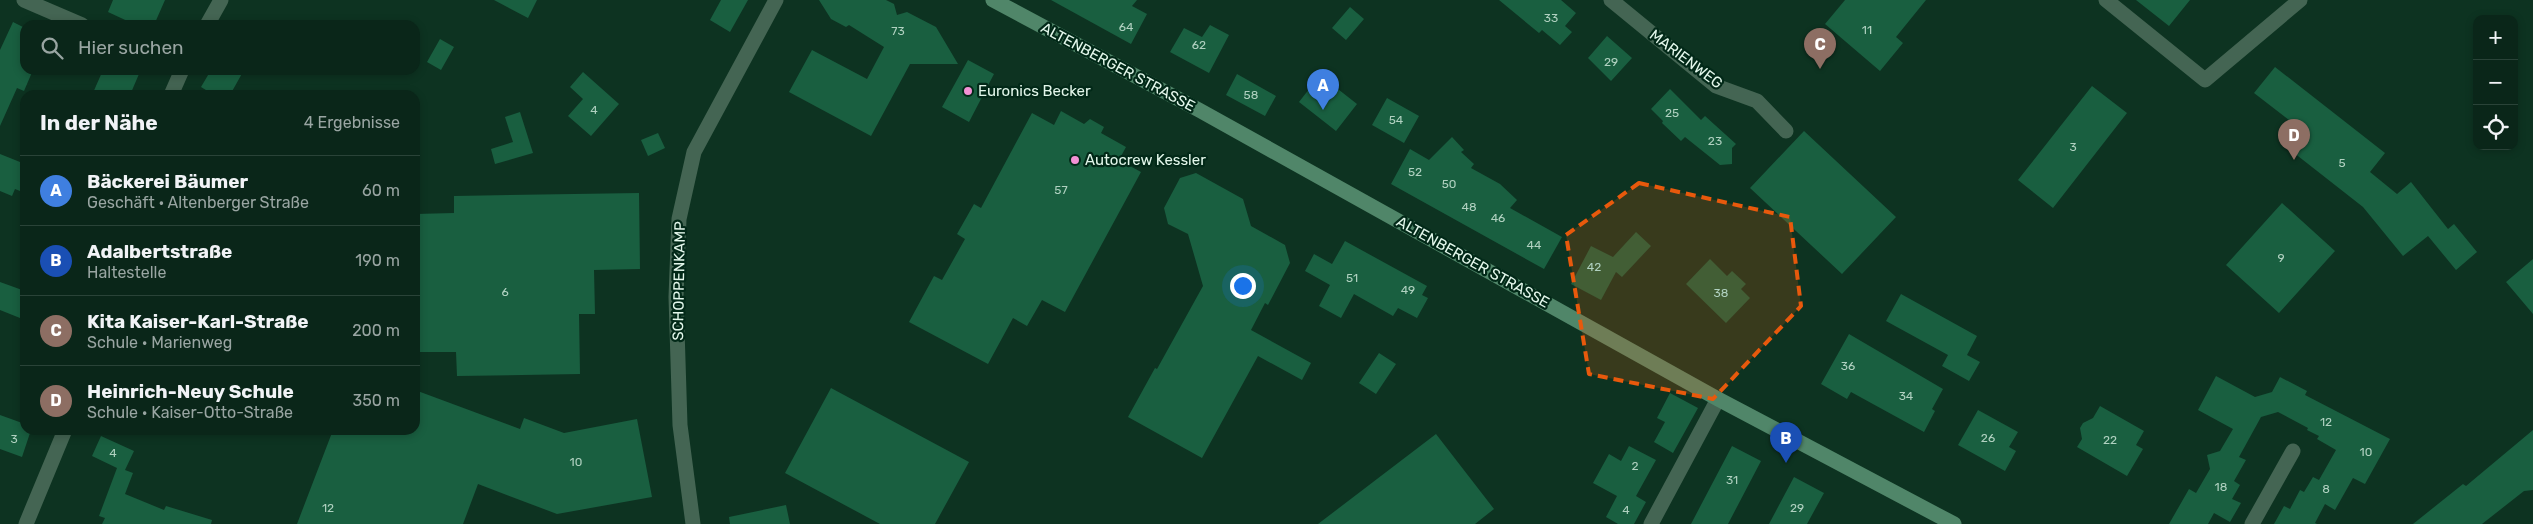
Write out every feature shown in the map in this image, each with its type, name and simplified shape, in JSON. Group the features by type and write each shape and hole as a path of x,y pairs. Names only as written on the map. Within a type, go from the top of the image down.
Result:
{"main road":[{"name":"ALTENBERGER STRASSE","path":"993,0 1199,110 1718,399 1954,524"}],"street":[{"path":"24,0 70,20"},
{"path":"210,20 221,0"},
{"name":"SCHOPPENKAMP","path":"693,524 680,425 676,296 679,219 694,152 776,0"},
{"name":"MARIENWEG","path":"1611,0 1716,86 1757,101 1786,131"},
{"path":"2106,0 2205,80 2300,0"},
{"path":"173,90 180,75"},
{"path":"1651,524 1718,399"},
{"path":"26,524 63,435"},
{"path":"2252,524 2293,451"}],"highlighted area":[{"path":"1639,183 1790,217 1801,306 1713,399 1589,374 1566,235"}],"building":[{"path":"113,0 165,0 156,20 125,20 108,12"},
{"path":"494,0 537,0 528,18"},
{"path":"721,0 748,0 730,32 710,20"},
{"path":"819,0 886,0 894,4 897,15 907,12 936,27 958,64 910,64 871,136 789,92 812,50 867,79 884,47 849,25 846,27 831,19"},
{"path":"1051,0 1137,0 1132,6 1147,14 1131,44"},
{"path":"1499,0 1561,0 1576,13 1565,26 1572,32 1560,45 1542,30 1539,33"},
{"path":"1845,0 1926,0 1896,37 1903,43 1880,71 1825,24"},
{"path":"2136,0 2190,0 2169,26"},
{"path":"1350,7 1364,19 1346,40 1332,28"},
{"path":"13,22 20,26 20,75 31,75 24,90 17,88 0,126 0,50"},
{"path":"1210,25 1229,35 1209,73 1170,52 1184,28 1202,37"},
{"path":"1607,36 1632,58 1611,81 1588,58"},
{"path":"440,39 454,47 441,70 427,62"},
{"name":"Euronics Becker","path":"968,60 994,74 969,122 942,107"},
{"path":"2275,67 2385,153 2370,172 2397,194 2411,182 2448,229 2454,224 2477,252 2456,270 2428,236 2403,256 2363,207 2289,149 2303,131 2254,93"},
{"path":"583,72 619,104 591,136 568,116 583,99 570,87"},
{"path":"1237,74 1276,96 1265,116 1226,95"},
{"path":"101,75 139,75 132,90 94,90"},
{"path":"208,75 241,75 233,90 206,90 201,87"},
{"path":"1320,75 1357,104 1336,131 1299,102"},
{"path":"2092,86 2127,113 2053,208 2018,180"},
{"path":"1670,89 1701,120 1705,116 1736,144 1732,148 1732,164 1720,165 1685,137 1681,141 1662,123 1663,121 1651,109"},
{"path":"1387,98 1419,116 1404,143 1372,125"},
{"path":"1061,111 1084,124 1090,119 1104,127 1101,133 1126,147 1119,160 1141,172 1065,312 1042,300 1027,326 1013,318 988,364 909,322 934,276 942,280 965,239 957,234 974,204 981,208 1032,113 1054,125"},
{"path":"520,112 533,153 495,164 491,149 513,142 505,117"},
{"path":"1804,131 1896,217 1842,274 1750,188"},
{"path":"658,133 665,148 648,156 641,140"},
{"path":"1452,137 1464,150 1461,152 1474,164 1471,168 1500,184 1517,200 1510,208 1562,237 1544,269 1391,184 1410,149 1429,160"},
{"path":"0,154 20,162 20,191 15,189 12,196 0,191"},
{"path":"1196,173 1243,199 1251,226 1285,245 1290,263 1268,305 1265,303 1251,330 1311,363 1302,380 1258,356 1202,458 1128,417 1203,286 1188,234 1168,224 1164,208 1180,178"},
{"path":"639,193 640,269 594,270 595,314 579,314 580,374 457,376 456,352 420,352 420,214 454,213 454,196"},
{"path":"2282,203 2335,251 2279,313 2226,265"},
{"path":"1636,232 1651,246 1622,277 1616,272 1601,300 1571,284 1591,246 1613,257"},
{"path":"1345,241 1427,286 1422,295 1428,298 1417,318 1398,308 1393,316 1354,294 1341,318 1319,306 1330,285 1305,271 1314,254 1332,264"},
{"path":"1710,259 1727,276 1732,271 1746,284 1741,289 1750,298 1726,323 1686,284"},
{"path":"2533,259 2533,314 2506,282"},
{"path":"0,282 20,289 20,318 0,310"},
{"path":"1901,294 1977,336 1967,355 1980,362 1969,381 1942,366 1948,355 1886,321"},
{"path":"1849,334 1943,389 1932,409 1935,411 1924,432 1851,392 1847,399 1821,384"},
{"path":"1379,353 1396,364 1376,394 1359,383"},
{"path":"2216,376 2255,397 2272,392 2280,377 2307,391 2305,395 2390,439 2365,484 2353,478 2335,510 2325,504 2315,523 2317,524 2274,524 2284,506 2290,509 2300,490 2304,492 2313,477 2319,480 2336,450 2317,439 2319,436 2307,430 2308,428 2278,412 2261,417 2239,457 2246,460 2234,481 2240,485 2232,499 2241,503 2230,522 2214,513 2208,524 2169,524 2189,489 2196,493 2210,469 2207,455 2220,451 2233,429 2198,410"},
{"path":"831,388 969,462 935,524 880,524 785,473"},
{"path":"420,392 520,429 524,418 564,433 637,419 652,497 557,514 478,484 463,524 297,524 331,435 420,435"},
{"path":"1670,393 1698,408 1673,453 1654,442 1665,422 1657,418"},
{"path":"2100,406 2144,431 2136,445 2143,449 2127,476 2077,447 2082,439 2080,428 2083,423 2093,418"},
{"path":"1978,410 2018,432 2009,447 2016,451 2005,471 1958,445"},
{"path":"0,415 20,422 20,435 29,435 22,457 0,449"},
{"path":"2533,430 2533,490 2524,491 2482,524 2413,524 2463,484 2466,486"},
{"path":"1436,434 1494,509 1475,524 1318,524"},
{"path":"101,436 134,451 125,470 133,473 125,494 164,510 166,506 212,520 211,524 102,524 105,518 99,516 117,468 92,456"},
{"path":"1629,446 1656,460 1636,496 1646,502 1634,524 1618,524 1606,517 1617,496 1593,483 1609,454 1621,461"},
{"path":"1732,446 1761,461 1728,524 1691,524"},
{"path":"1794,477 1824,493 1807,524 1769,524"},
{"path":"786,505 790,524 730,524 729,517"}],"place":[{"name":"Kita Kaiser-Karl-Straße","path":"1820,69"},
{"name":"Euronics Becker","path":"968,91"},
{"name":"Bäckerei Bäumer","path":"1323,110"},
{"name":"Autocrew Kessler","path":"1075,160"},
{"name":"Heinrich-Neuy Schule","path":"2294,160"},
{"name":"Adalbertstraße","path":"1786,463"}]}
